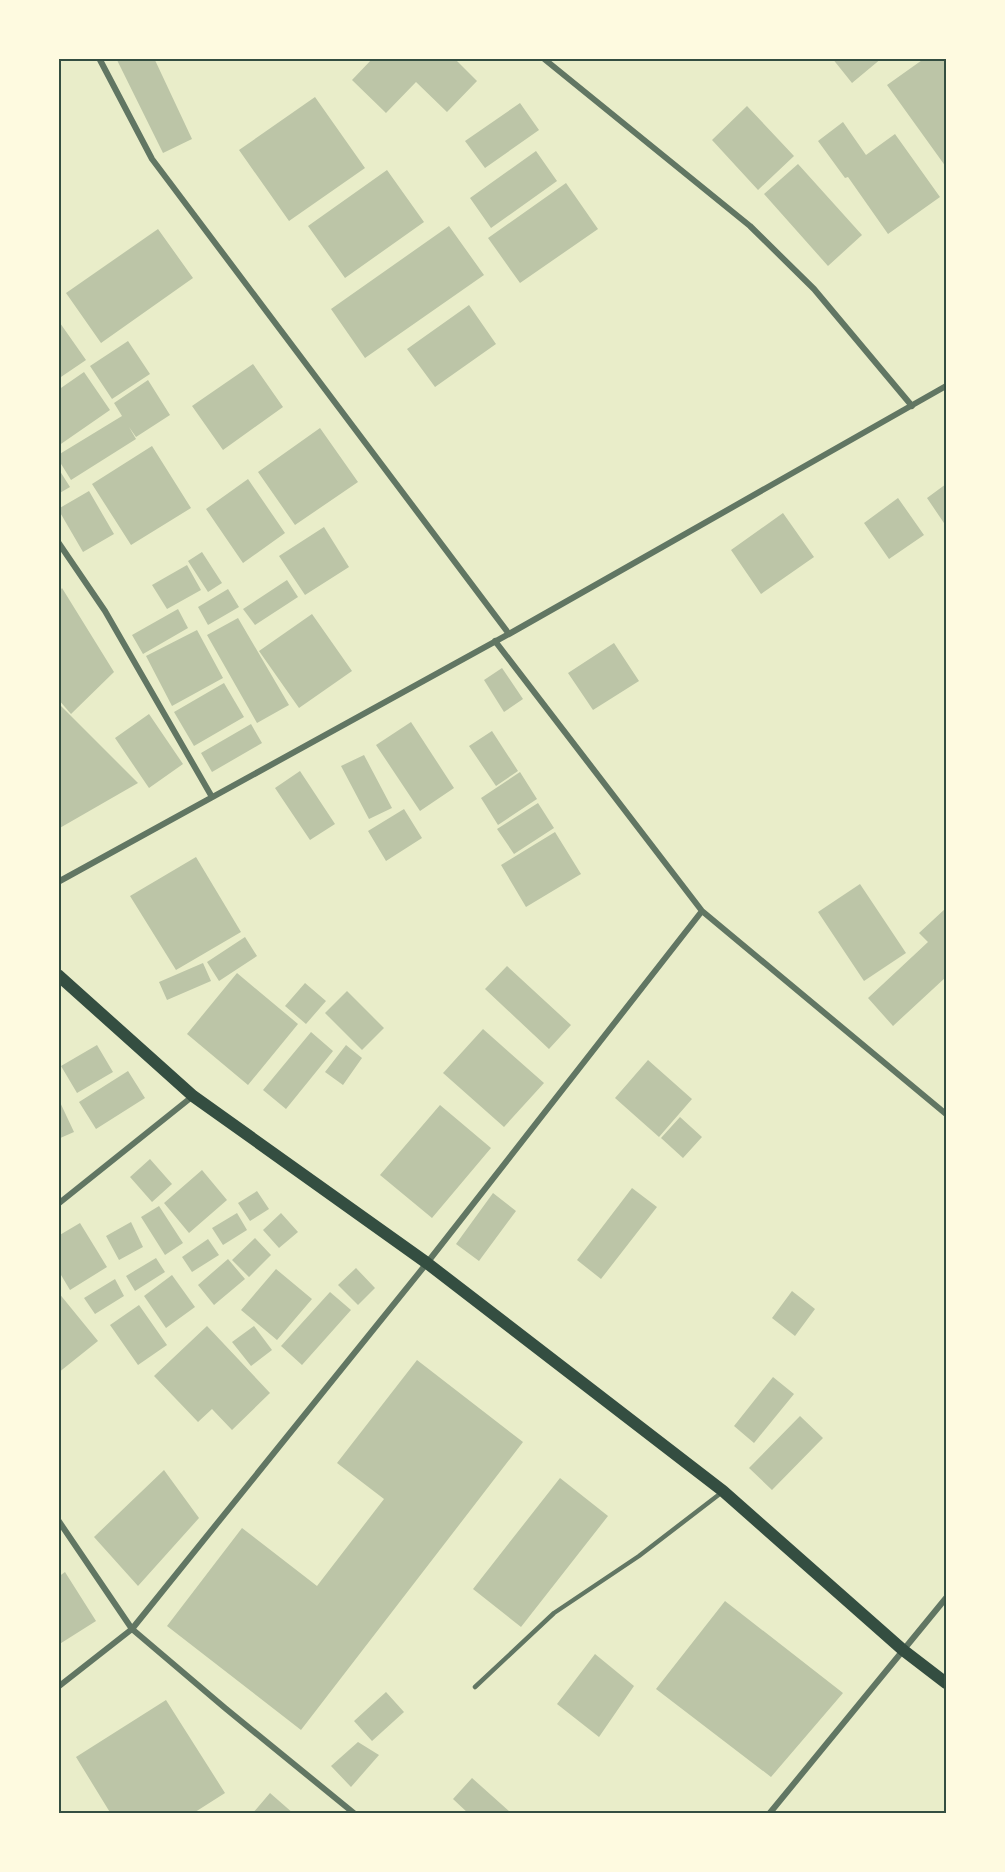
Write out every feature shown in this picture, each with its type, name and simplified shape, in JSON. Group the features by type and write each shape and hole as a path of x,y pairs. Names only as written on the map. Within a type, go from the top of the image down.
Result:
{"main road":[{"path":"58,975 193,1096 428,1263 723,1491 903,1650 946,1683"}],"street":[{"path":"99,58 152,159 509,634"},
{"path":"543,58 750,226 814,288 912,406"},
{"path":"58,882 509,634 946,386"},
{"path":"58,542 105,611 212,797"},
{"path":"495,641 702,911 946,1114"},
{"path":"58,1687 132,1629 428,1263 702,911"},
{"path":"58,1204 193,1096"},
{"path":"58,1520 132,1629 355,1814"},
{"path":"769,1814 946,1598"}],"lane":[{"path":"475,1687 554,1613 639,1556 723,1491"}],"building":[{"path":"116,58 154,58 192,139 163,153"},
{"path":"373,58 454,58 477,81 447,112 416,82 386,113 352,80"},
{"path":"832,58 882,58 852,83"},
{"path":"925,58 946,58 946,167 887,85"},
{"path":"315,97 365,168 289,221 239,150"},
{"path":"520,103 539,130 485,168 465,141"},
{"path":"747,106 794,156 758,190 712,140"},
{"path":"843,122 866,155 895,134 940,197 888,234 848,177 845,178 818,141"},
{"path":"536,151 557,181 491,228 470,198"},
{"path":"798,164 862,235 828,266 764,194"},
{"path":"387,170 424,222 345,278 308,226"},
{"path":"566,183 598,229 520,283 488,238"},
{"path":"449,226 484,275 365,358 331,309"},
{"path":"158,229 193,278 101,343 66,293"},
{"path":"469,305 496,344 435,387 407,349"},
{"path":"60,323 86,360 58,379 58,324"},
{"path":"128,341 150,374 112,399 90,366"},
{"path":"253,364 283,407 223,450 192,406"},
{"path":"84,372 110,410 58,446 58,390"},
{"path":"148,380 170,415 136,437 129,427 136,439 71,480 58,459 58,455 122,416 114,403"},
{"path":"320,428 358,482 295,525 258,472"},
{"path":"152,446 191,508 131,545 92,484"},
{"path":"58,468 70,487 58,494"},
{"path":"248,479 285,533 243,563 206,509"},
{"path":"946,484 946,526 927,498"},
{"path":"89,491 114,534 83,552 58,509"},
{"path":"898,498 924,535 889,559 864,523"},
{"path":"783,513 814,557 761,594 731,550"},
{"path":"324,527 349,567 305,595 279,556"},
{"path":"202,552 222,583 208,592 188,561"},
{"path":"187,565 201,590 167,609 152,585"},
{"path":"287,580 298,597 255,625 243,609"},
{"path":"62,588 114,672 71,714 58,699 58,593"},
{"path":"228,589 239,607 208,625 198,607"},
{"path":"178,609 188,628 143,654 132,635"},
{"path":"312,614 352,671 299,708 259,651"},
{"path":"238,618 289,705 257,723 207,635"},
{"path":"197,630 223,678 172,706 146,656"},
{"path":"614,643 639,681 593,710 568,673"},
{"path":"502,668 523,699 504,712 484,680"},
{"path":"224,683 244,717 194,746 174,712"},
{"path":"58,703 138,783 58,829"},
{"path":"149,714 183,764 149,788 115,738"},
{"path":"411,722 454,788 420,811 376,745"},
{"path":"251,724 262,743 212,772 201,753"},
{"path":"492,731 518,771 496,786 469,746"},
{"path":"364,755 392,808 369,819 341,766"},
{"path":"300,771 335,824 310,840 275,788"},
{"path":"520,772 537,799 498,825 481,798"},
{"path":"538,803 554,828 514,854 497,829"},
{"path":"404,809 422,838 386,861 368,831"},
{"path":"555,832 581,874 526,907 501,865"},
{"path":"196,857 241,932 176,970 130,896"},
{"path":"860,884 906,953 864,981 818,912"},
{"path":"946,908 946,977 893,1026 868,998 928,942 919,933"},
{"path":"245,937 257,956 219,981 207,962"},
{"path":"203,963 211,981 167,1000 159,982"},
{"path":"507,966 571,1025 549,1049 485,989"},
{"path":"237,973 298,1024 248,1085 187,1034"},
{"path":"305,983 326,1001 306,1024 285,1006"},
{"path":"347,991 384,1028 362,1050 325,1013"},
{"path":"483,1029 544,1083 504,1127 443,1073"},
{"path":"311,1032 333,1051 286,1109 263,1090"},
{"path":"97,1045 113,1072 77,1093 61,1066"},
{"path":"346,1045 362,1058 343,1085 325,1072"},
{"path":"648,1060 692,1099 659,1137 615,1098"},
{"path":"128,1071 145,1098 96,1129 79,1102"},
{"path":"58,1098 74,1132 58,1139"},
{"path":"440,1105 491,1148 432,1218 380,1175"},
{"path":"680,1117 702,1137 683,1158 661,1138"},
{"path":"150,1159 172,1184 152,1202 130,1177"},
{"path":"202,1170 227,1200 189,1233 164,1203"},
{"path":"632,1188 657,1207 601,1279 577,1260"},
{"path":"257,1191 269,1209 250,1221 238,1203"},
{"path":"493,1193 516,1211 479,1261 456,1244"},
{"path":"159,1206 183,1243 165,1255 141,1217"},
{"path":"237,1213 247,1230 223,1245 212,1228"},
{"path":"281,1213 298,1232 279,1248 263,1230"},
{"path":"131,1222 143,1247 119,1260 106,1236"},
{"path":"80,1223 107,1267 70,1290 58,1270 58,1236"},
{"path":"255,1238 271,1255 249,1277 232,1260"},
{"path":"208,1239 219,1255 192,1272 182,1257"},
{"path":"156,1258 165,1272 135,1291 126,1276"},
{"path":"228,1259 245,1279 214,1305 198,1285"},
{"path":"356,1268 375,1288 358,1305 338,1285"},
{"path":"276,1269 312,1299 277,1340 241,1310"},
{"path":"172,1275 195,1307 166,1328 144,1296"},
{"path":"115,1279 124,1296 95,1314 84,1298"},
{"path":"792,1291 815,1309 795,1336 772,1318"},
{"path":"58,1292 98,1341 58,1373"},
{"path":"330,1292 351,1310 302,1365 281,1346"},
{"path":"139,1305 167,1345 138,1365 110,1325"},
{"path":"207,1326 270,1393 232,1430 212,1409 198,1422 154,1376"},
{"path":"254,1326 272,1350 251,1366 232,1342"},
{"path":"417,1360 523,1442 301,1730 167,1626 242,1528 317,1586 384,1499 337,1463"},
{"path":"773,1377 794,1394 754,1443 734,1426"},
{"path":"800,1416 823,1438 772,1490 749,1468"},
{"path":"164,1470 199,1518 138,1586 94,1537"},
{"path":"560,1478 608,1516 521,1627 473,1589"},
{"path":"65,1572 96,1621 58,1645 58,1577"},
{"path":"725,1601 843,1693 771,1777 656,1689"},
{"path":"595,1654 634,1686 599,1737 557,1704"},
{"path":"386,1692 404,1712 372,1741 354,1721"},
{"path":"166,1700 225,1793 192,1814 111,1814 76,1757"},
{"path":"358,1742 379,1755 351,1787 331,1766"},
{"path":"472,1778 510,1812 509,1814 469,1814 453,1799"},
{"path":"270,1793 294,1814 252,1814"}]}
